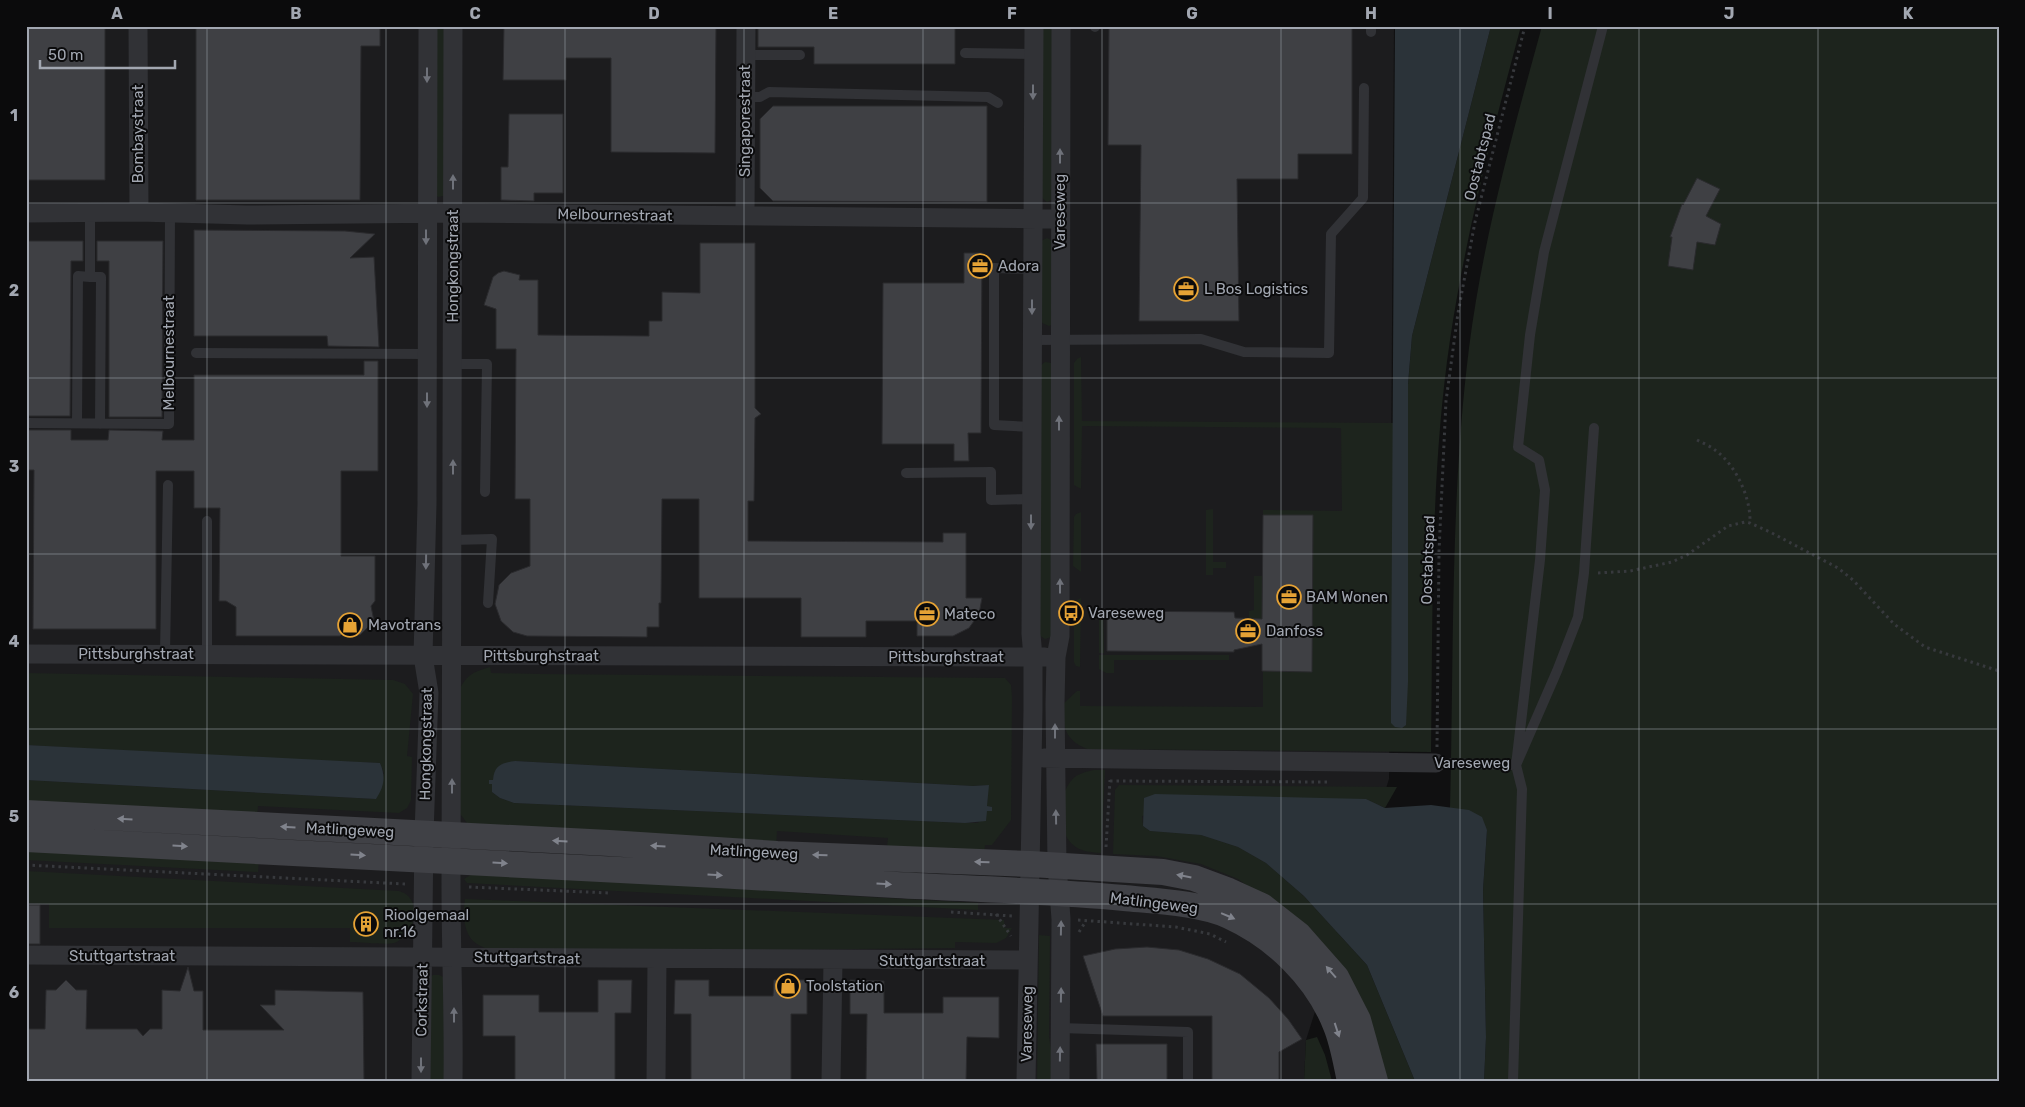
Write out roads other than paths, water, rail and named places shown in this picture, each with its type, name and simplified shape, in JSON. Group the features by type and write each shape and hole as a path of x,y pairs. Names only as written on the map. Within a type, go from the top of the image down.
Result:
{"main road":[{"name":"Matlingeweg","path":"26,814 423,846"},
{"name":"Matlingeweg","path":"26,839 777,854 1057,865 1162,872 1194,878 1262,906 1298,935 1336,977 1358,1020 1375,1081"},
{"name":"Matlingeweg","path":"452,847 1103,896 1157,901 1224,914 1256,930 1283,951 1316,988 1336,1026 1350,1081"}],"street":[{"name":"Bombaystraat","path":"138,26 139,212"},
{"name":"Hongkongstraat","path":"423,846 428,693 424,656 427,504 426,213 428,26"},
{"name":"Hongkongstraat","path":"452,847 453,26"},
{"name":"Singaporestraat","path":"745,216 746,26"},
{"name":"Vareseweg","path":"1026,1081 1031,891 1033,657 1031,634 1031,500 1034,26"},
{"name":"Vareseweg","path":"1060,1081 1061,920 1057,865 1055,758 1056,657 1060,636 1061,26"},
{"name":"Melbournestraat","path":"26,213 139,212 247,215 453,213 1060,219"},
{"path":"427,504 452,505"},
{"name":"Pittsburghstraat","path":"26,654 1056,657"},
{"name":"Vareseweg","path":"1032,758 1436,763"},
{"name":"Corkstraat","path":"421,1081 423,846"},
{"name":"Corkstraat","path":"452,847 451,957 454,994 454,1081"},
{"name":"Stuttgartstraat","path":"26,955 833,961 1028,960"},
{"path":"656,1081 657,959"},
{"path":"831,1081 833,961"}],"lane":[{"path":"1513,1081 1522,789 1516,765 1540,560 1545,490 1539,460 1518,447 1530,335 1544,252 1603,26"},
{"path":"965,53 1034,54"},
{"path":"746,55 800,55"},
{"path":"1032,340 1201,339 1244,352 1329,353 1331,234 1363,198 1364,88"},
{"path":"746,97 760,97 769,92 988,96 998,103"},
{"path":"90,212 90,277"},
{"name":"Melbournestraat","path":"26,423 169,424 170,213"},
{"path":"1032,269 994,268 994,425 1032,426"},
{"path":"77,423 78,276 101,277 100,424"},
{"path":"196,353 427,354"},
{"path":"453,364 487,364 486,492"},
{"name":"Vareseweg","path":"1436,763 1516,765 1572,632 1580,606 1594,428"},
{"path":"906,473 991,472 991,500 1031,500"},
{"path":"164,654 168,485"},
{"path":"207,521 207,654"},
{"path":"452,540 492,539 488,603"},
{"path":"1060,1028 1188,1032 1188,1081"}],"place":[{"name":"Adora","path":"980,266"},
{"name":"L Bos Logistics","path":"1186,289"},
{"name":"BAM Wonen","path":"1289,597"},
{"name":"Vareseweg","path":"1071,613"},
{"name":"Mateco","path":"927,614"},
{"name":"Mavotrans","path":"350,625"},
{"name":"Danfoss","path":"1248,631"},
{"name":"Rioolgemaal nr.16","path":"366,924"},
{"name":"Toolstation","path":"788,986"}]}
